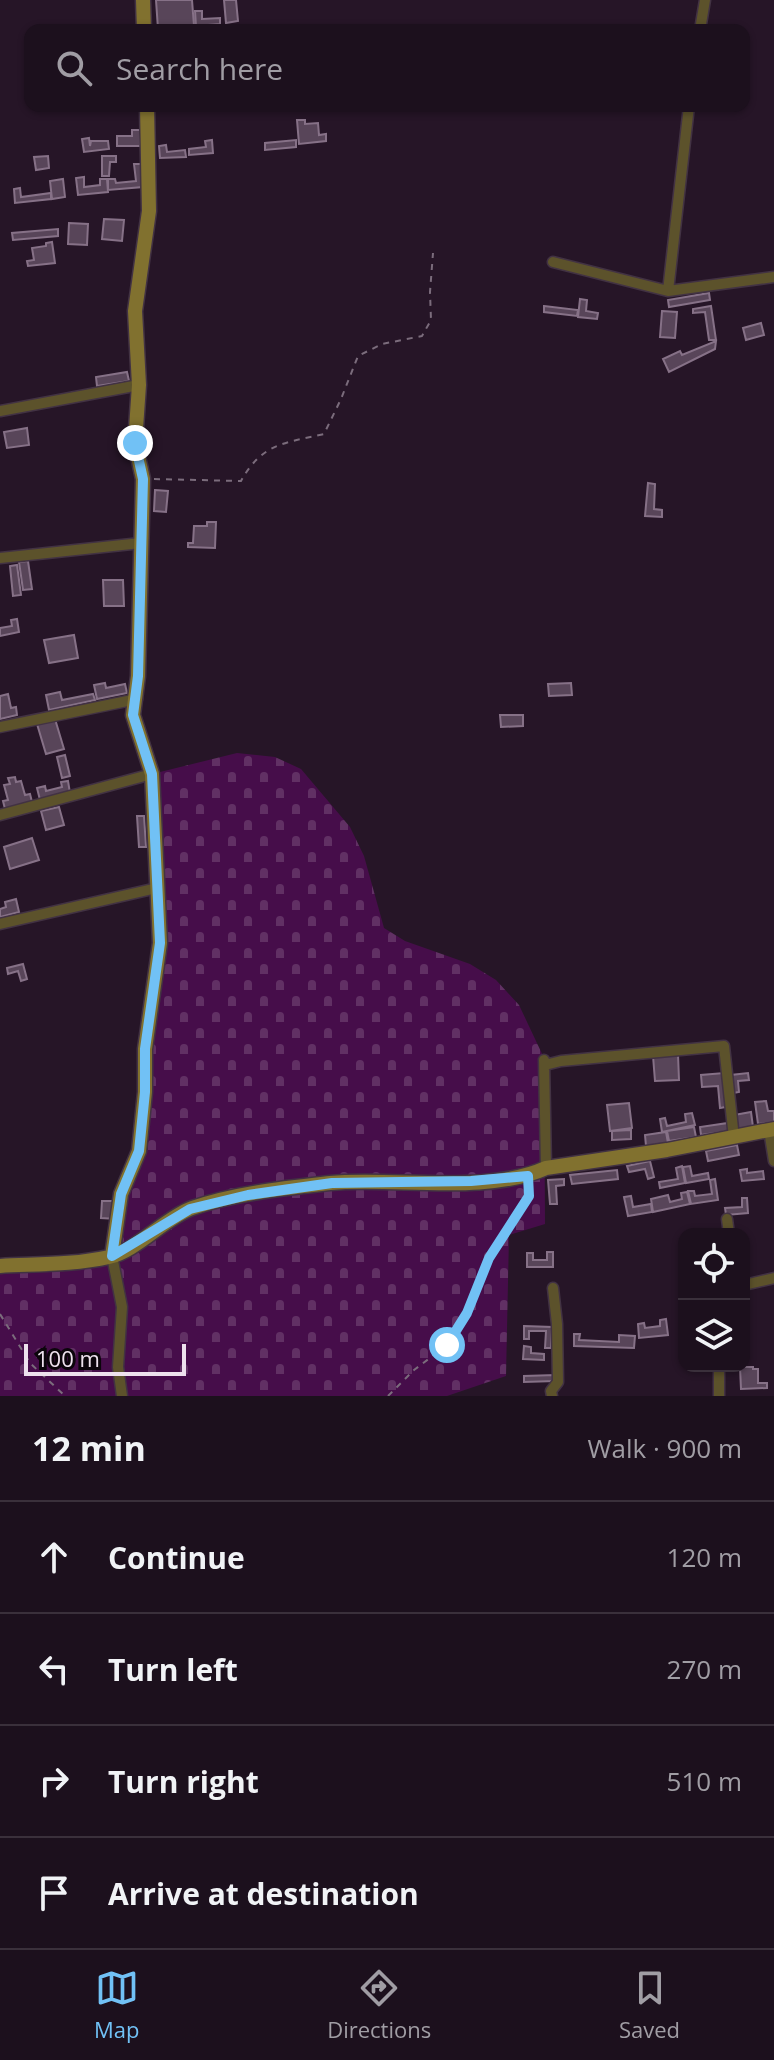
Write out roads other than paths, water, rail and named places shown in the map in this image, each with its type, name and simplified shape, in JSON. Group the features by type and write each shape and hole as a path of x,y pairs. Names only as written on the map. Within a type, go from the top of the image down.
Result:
{"street":[{"path":"143,0 144,24"},
{"path":"701,24 705,0"},
{"path":"122,1396 118,1367 122,1307 112,1256 121,1194 139,1151 145,1092 145,1049 160,943 152,774 133,715 137,699 143,479 135,443 139,385 135,311 149,211 147,112"},
{"path":"668,291 688,112"},
{"path":"553,262 668,291 774,277"},
{"path":"0,411 139,385"},
{"path":"0,558 141,543"},
{"path":"0,727 137,699"},
{"path":"0,815 152,774"},
{"path":"0,924 157,888"},
{"path":"546,1168 545,1062 724,1046 734,1138"},
{"path":"0,1266 68,1263 112,1256 190,1209 248,1195 332,1183 471,1181 528,1176 546,1168 588,1164 771,1129 774,1161"},
{"path":"727,1219 728,1228"},
{"path":"750,1284 774,1278"},
{"path":"552,1396 551,1391 558,1382 553,1288"},
{"path":"719,1372 719,1396"}]}
